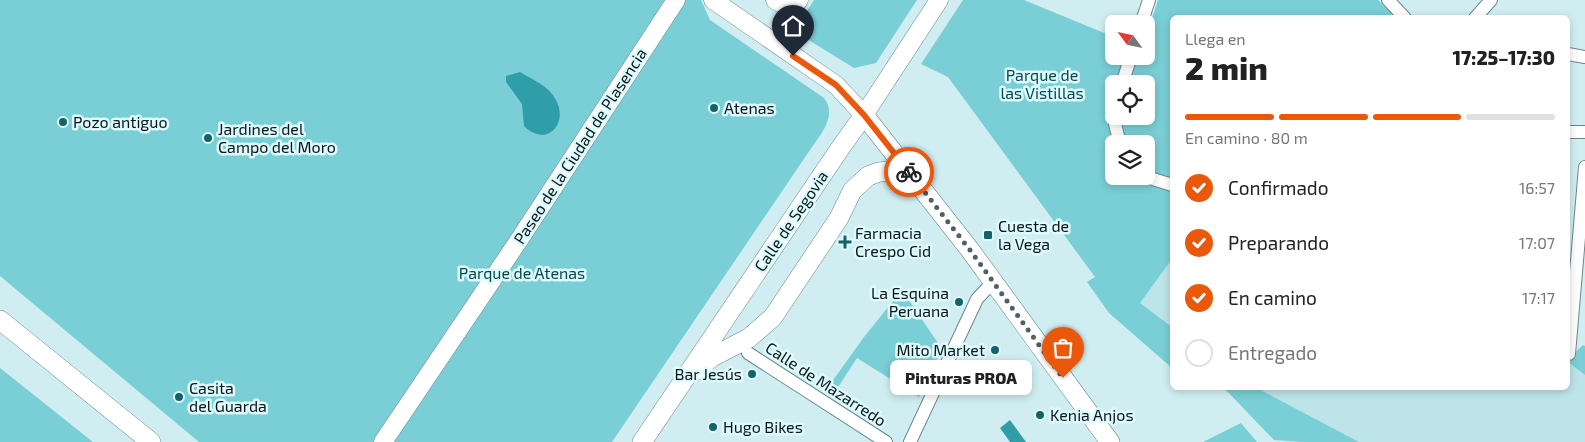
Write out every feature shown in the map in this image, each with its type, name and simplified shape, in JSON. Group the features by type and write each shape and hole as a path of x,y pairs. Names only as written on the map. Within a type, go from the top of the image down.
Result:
{"main road":[{"path":"864,115 907,168 993,282 1110,442"},
{"name":"Calle de Segovia","path":"642,442 864,115"},
{"path":"679,387 712,357 750,338 773,317 839,218 852,191 868,176 879,172 907,168"},
{"path":"0,320 151,442"}],"street":[{"name":"Paseo de la Ciudad de Plasencia","path":"383,442 521,237 676,0"},
{"path":"713,0 836,85 864,115"},
{"path":"775,0 786,6 795,5 799,0"},
{"name":"Calle de Segovia","path":"864,115 939,0"},
{"path":"1144,15 1149,0"},
{"path":"1388,0 1402,15"},
{"path":"1478,15 1491,0"},
{"path":"1570,54 1585,56"},
{"path":"1570,132 1585,132"},
{"path":"1570,342 1585,167"},
{"path":"1155,180 1170,184"},
{"path":"910,442 977,299 993,282"},
{"name":"Calle de Mazarredo","path":"748,353 886,442"}],"shaded area":[{"path":"520,72 545,87 556,100 560,117 557,125 547,134 540,135 524,126 522,104 506,82 506,76"},
{"path":"1170,262 1170,326 1140,303"},
{"path":"1570,364 1585,375 1585,442 1359,442 1261,390 1570,390"},
{"path":"1010,420 1026,442 1010,442 1000,428"}],"green space":[{"name":"Parque de Atenas","path":"0,0 701,0 710,20 824,98 829,112 826,125 818,138 612,442 199,442 0,276"},
{"path":"814,0 917,0 876,63 854,68 794,31"},
{"name":"Parque de las Vistillas","path":"963,0 1024,0 1105,33 1105,65 1155,65 1155,15 1153,15 1158,0 1378,0 1393,15 1170,15 1170,262 1140,303 1170,326 1170,366 1109,313 1087,282 1095,277 948,77 921,64"},
{"path":"902,290 942,349 919,397 857,358 833,395 826,390 864,337"},
{"path":"1583,345 1585,346 1585,375 1570,364 1570,357"},
{"path":"0,368 93,442 0,442"},
{"path":"1226,390 1261,390 1359,442 1302,442 1274,440"},
{"path":"1241,423 1257,442 1203,442"}],"way so far":[{"path":"909,172 970,250 1063,378"}],"place":[{"name":"Atenas","path":"714,108"},
{"name":"Pozo antiguo","path":"63,122"},
{"name":"Jardines del Campo del Moro","path":"208,138"},
{"name":"Cuesta de la Vega","path":"988,235"},
{"name":"Farmacia Crespo Cid","path":"845,242"},
{"name":"La Esquina Peruana","path":"959,302"},
{"name":"Mito Market","path":"995,350"},
{"name":"Bar Jesús","path":"752,374"},
{"name":"Pinturas PROA","path":"1063,378"},
{"name":"Casita del Guarda","path":"179,397"},
{"name":"Kenia Anjos","path":"1040,415"},
{"name":"Hugo Bikes","path":"713,427"}],"route":[{"path":"793,56 836,85 849,98 909,172"}]}
